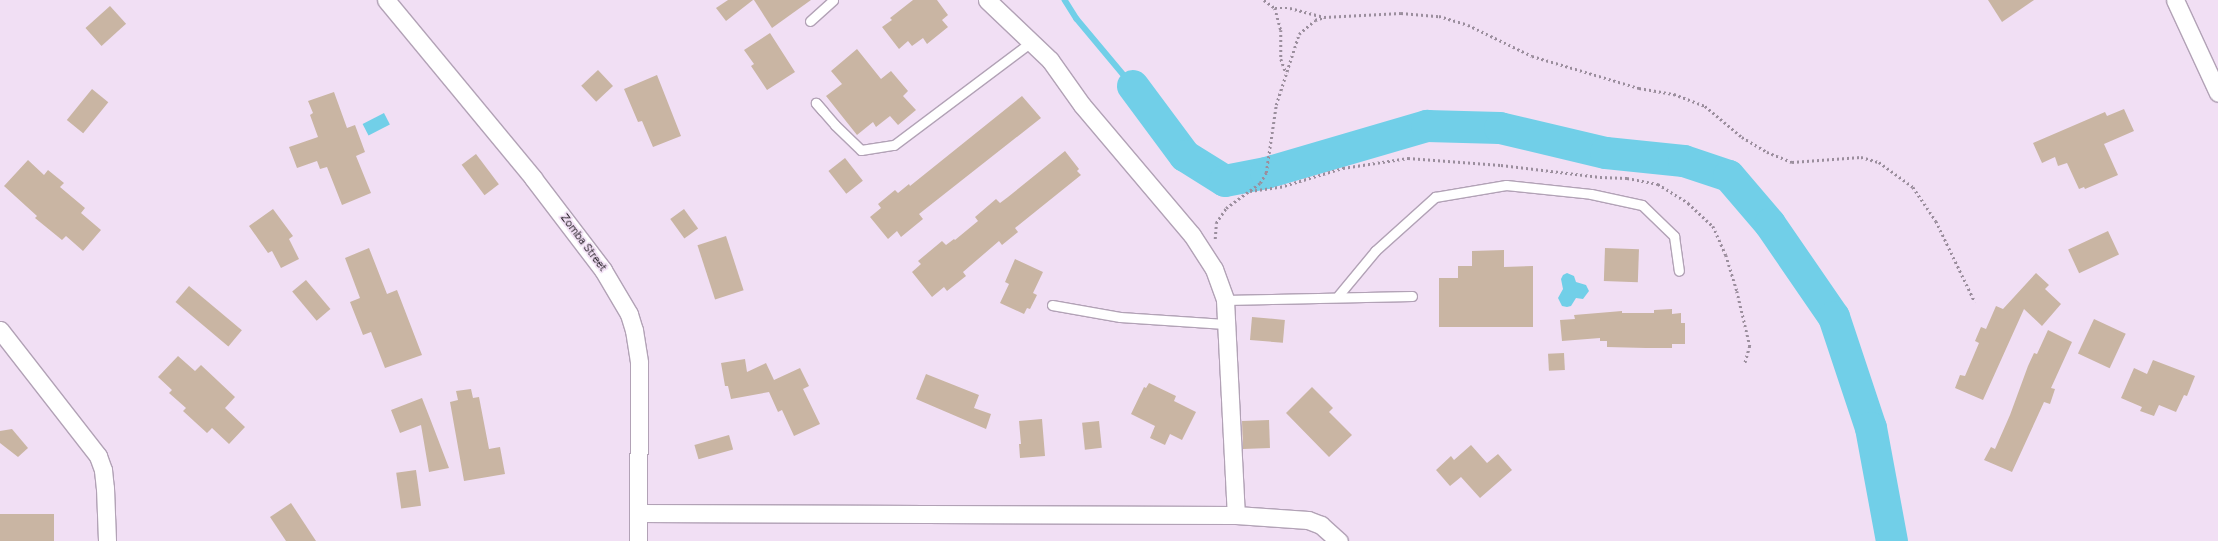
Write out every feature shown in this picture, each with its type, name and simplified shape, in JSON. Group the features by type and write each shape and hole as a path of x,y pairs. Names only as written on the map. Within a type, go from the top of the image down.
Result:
{"street":[{"name":"Zomba Street","path":"386,0 533,178 603,270 622,299 634,330 639,363 638,541"},
{"path":"986,0 1030,43 1050,60 1082,105 1192,235 1214,269 1225,300 1225,324 1236,515"},
{"path":"2174,0 2218,93"},
{"path":"0,330 98,456 103,470 105,488 107,541"},
{"path":"638,513 1236,515 1308,520 1321,525 1339,541"}],"lane":[{"path":"810,21 833,0"},
{"path":"823,111 816,103 860,150 894,145 1030,43"},
{"path":"1337,297 1375,251 1435,197 1506,185 1591,194 1642,205 1674,236 1679,271"},
{"path":"1225,300 1412,296"},
{"path":"1052,305 1120,317 1225,324"}],"path":[{"path":"1264,0 1275,8 1290,8 1324,18"},
{"path":"1275,8 1280,30 1281,59 1287,74"},
{"path":"1214,269 1216,223 1226,208 1260,183 1266,173 1276,105 1299,34 1316,20 1324,18 1401,13 1439,16 1468,25 1532,56 1639,88 1674,94 1706,106 1742,137 1767,152 1792,162 1861,157 1879,162 1913,187 1936,221 1975,302"}],"water":[{"path":"384,113 390,125 369,135 363,124"},
{"path":"1567,273 1574,276 1576,282 1586,285 1589,291 1583,299 1576,298 1571,306 1567,307 1562,306 1558,298 1563,289 1561,279 1563,275"}],"building":[{"path":"728,0 753,0 726,21 716,8"},
{"path":"754,0 811,0 772,28"},
{"path":"913,0 937,0 948,15 942,20 948,27 927,44 923,38 912,46 908,41 899,49 882,27 892,20 890,18"},
{"path":"1988,0 2034,0 2002,22"},
{"path":"110,6 126,24 102,46 85,28"},
{"path":"770,33 795,72 767,90 751,66 754,64 744,50"},
{"path":"857,49 881,79 891,71 908,91 903,96 916,110 898,125 890,116 876,127 873,122 857,135 826,96 842,84 831,71"},
{"path":"598,70 613,86 596,102 581,86"},
{"path":"657,75 681,136 653,147 642,121 638,122 624,89"},
{"path":"92,89 108,102 83,133 67,120"},
{"path":"334,92 347,128 355,125 365,152 356,156 371,193 342,205 327,167 320,169 317,161 297,168 289,147 318,137 310,115 313,113 308,101"},
{"path":"1022,96 1041,118 919,214 923,219 901,237 897,231 888,239 870,217 881,208 878,204 895,190 898,193 909,184 910,186"},
{"path":"2124,109 2134,131 2104,144 2118,175 2085,189 2084,187 2079,189 2067,163 2058,166 2055,157 2042,163 2033,143 2105,112 2107,116"},
{"path":"1065,151 1079,169 1077,171 1081,175 1015,228 1018,232 1002,245 999,241 963,272 966,276 947,291 944,287 932,297 912,272 921,264 918,261 942,241 946,245 954,239 955,240 978,221 975,217 996,199 1000,203"},
{"path":"476,154 499,184 484,195 462,165"},
{"path":"845,158 863,181 846,194 828,171"},
{"path":"28,160 44,175 48,170 64,183 60,187 85,208 81,213 101,230 83,251 66,236 62,240 35,218 37,216 4,186"},
{"path":"273,209 293,236 289,239 299,259 281,268 272,251 268,253 249,226"},
{"path":"684,209 698,228 684,238 670,219"},
{"path":"2108,231 2119,255 2079,273 2068,250"},
{"path":"726,236 744,290 715,299 697,245"},
{"path":"369,248 387,294 397,290 422,355 385,368 371,332 363,335 350,302 360,298 345,258"},
{"path":"1605,248 1639,249 1638,282 1604,281"},
{"path":"1504,250 1504,267 1533,266 1533,327 1439,327 1439,278 1458,278 1458,266 1472,266 1472,251"},
{"path":"1015,259 1043,272 1033,293 1037,295 1030,309 1027,308 1024,314 1000,303 1009,284 1005,282"},
{"path":"2036,273 2049,285 2045,289 2061,304 2042,326 2024,309 1983,400 1955,388 1960,375 1965,376 1979,343 1975,341 1981,327 1986,329 1996,306 2003,309"},
{"path":"306,280 330,309 317,321 292,292"},
{"path":"189,286 242,330 228,346 176,302"},
{"path":"1672,309 1672,314 1681,313 1681,323 1685,323 1685,344 1672,344 1672,348 1607,347 1607,341 1600,341 1600,338 1562,341 1560,320 1575,319 1574,315 1622,311 1622,313 1654,313 1654,310"},
{"path":"1252,317 1285,320 1283,343 1250,340"},
{"path":"2094,319 2126,334 2110,368 2078,353"},
{"path":"2048,330 2072,342 2051,388 2055,389 2050,404 2044,402 2012,472 1984,460 1991,447 1995,449 2010,415 2028,366 2034,353 2037,354"},
{"path":"1564,353 1565,370 1549,371 1548,354"},
{"path":"178,356 195,371 201,365 235,397 225,408 245,427 229,444 212,428 207,433 183,411 186,408 169,393 172,390 158,377"},
{"path":"745,359 747,372 766,363 774,380 800,368 809,386 803,389 820,424 794,436 782,410 778,412 769,392 731,399 728,386 725,386 721,363"},
{"path":"2153,360 2195,376 2187,396 2184,395 2176,412 2159,405 2154,416 2140,411 2142,407 2121,398 2134,368 2147,374"},
{"path":"926,374 979,395 974,408 991,414 986,429 916,399"},
{"path":"1149,383 1176,396 1174,401 1196,412 1182,440 1170,434 1165,445 1150,438 1155,426 1131,414 1144,387 1146,388"},
{"path":"1312,387 1333,408 1329,412 1352,435 1329,457 1286,413"},
{"path":"471,389 473,398 479,397 489,449 500,447 505,474 464,481 450,402 458,400 456,391"},
{"path":"422,398 449,468 429,472 421,425 400,433 391,410"},
{"path":"1042,419 1045,456 1020,458 1019,444 1021,444 1019,421"},
{"path":"1269,420 1270,448 1243,449 1242,421"},
{"path":"1099,421 1102,448 1085,450 1082,423"},
{"path":"12,429 28,448 18,457 0,443 0,431"},
{"path":"729,435 733,449 699,459 694,445"},
{"path":"1471,445 1487,463 1498,454 1512,470 1480,498 1461,477 1450,486 1436,470 1451,456 1454,460"},
{"path":"416,470 421,506 401,508 396,473"},
{"path":"291,503 316,541 286,541 270,517"},
{"path":"0,514 54,514 54,541 0,541"}],"waterway":[{"path":"1065,0 1077,19 1133,86"},
{"path":"1133,86 1185,156 1225,181 1266,173 1427,126 1500,128 1606,153 1684,161 1729,176 1770,224 1834,317 1871,428 1892,541"}]}
